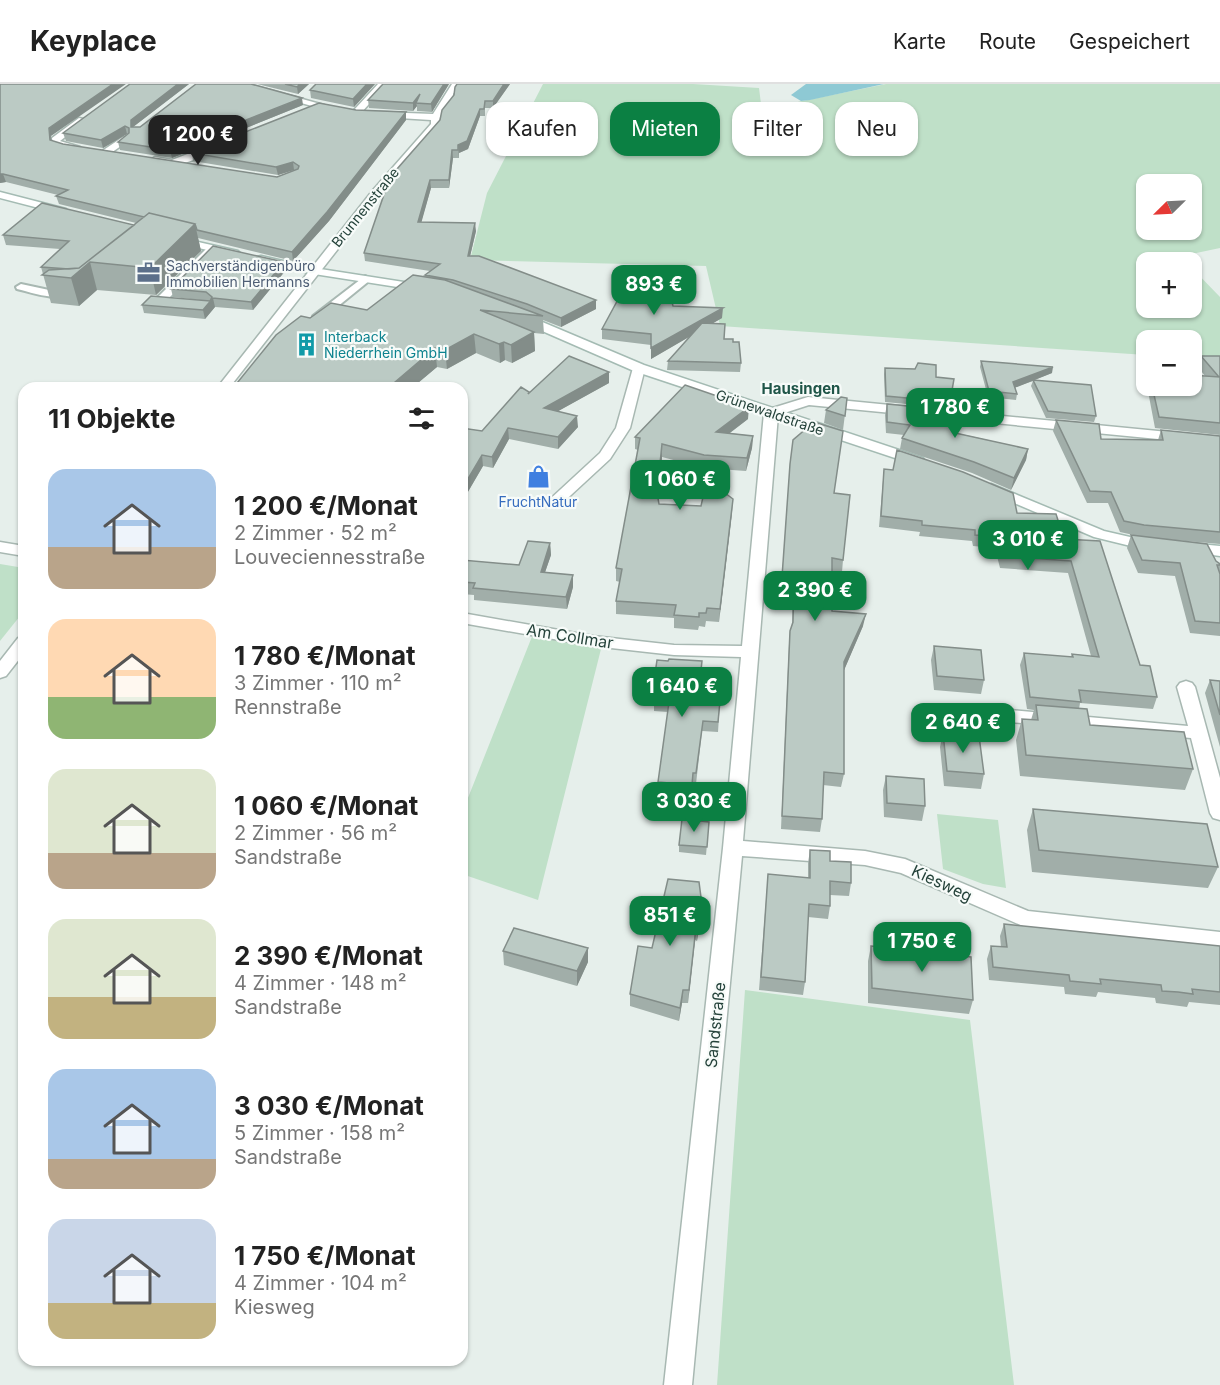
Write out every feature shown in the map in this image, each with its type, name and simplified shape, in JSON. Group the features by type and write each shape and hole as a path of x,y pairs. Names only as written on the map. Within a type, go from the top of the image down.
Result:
{"street":[{"path":"240,84 324,106 299,113"},
{"path":"383,84 352,111 435,117"},
{"name":"Brunnenstraße","path":"228,382 403,160 413,153 436,124 435,117 458,84"},
{"path":"302,99 309,92"},
{"path":"87,116 55,140 56,144 117,155"},
{"path":"95,152 126,139"},
{"path":"173,163 229,141"},
{"path":"139,158 197,167"},
{"path":"0,195 73,214"},
{"path":"162,236 314,271 438,291"},
{"name":"Grünewaldstraße","path":"513,314 639,368 932,466"},
{"path":"553,504 605,456 622,428 639,368"},
{"path":"771,413 808,401 1220,441"},
{"name":"Sandstraße","path":"678,1385 733,848 771,413"},
{"path":"975,482 1099,534 1140,544 1215,555"},
{"path":"0,547 18,550"},
{"name":"Am Collmar","path":"468,619 593,641 674,650 750,652"},
{"path":"0,672 18,650"},
{"path":"1186,687 1220,813"},
{"path":"977,713 1198,733"},
{"name":"Kiesweg","path":"733,848 865,858 905,866 1025,919 1220,940"}],"lane":[{"path":"188,304 159,302 212,249"},
{"path":"306,326 365,279"},
{"path":"21,287 49,292 81,292"}],"green space":[{"path":"543,84 693,84 759,88 761,102 732,102 732,156 823,156 823,102 798,102 886,84 1220,84 1220,248 1201,252 1136,252 1136,318 1202,318 1202,278 1220,297 1220,360 1202,359 1202,330 1136,330 1136,354 720,326 706,266 470,260 487,193 506,156 598,156 598,102 534,102"},
{"path":"0,564 18,567 18,618 0,641"},
{"path":"533,634 602,645 538,900 468,876 468,798"},
{"path":"937,814 998,820 1006,888 983,884 943,869"},
{"path":"745,990 970,1020 1014,1385 717,1385"}],"water":[{"path":"806,84 884,84 810,100 801,101 791,95"}],"building":[{"path":"0,84 113,84 49,128 50,140 63,144 277,177 298,169 299,166 293,162 276,167 192,153 319,103 356,110 406,112 327,212 292,252 197,230 195,224 149,213 144,217 56,196 68,190 0,174"},
{"path":"130,84 178,84 131,120 131,127 140,127 196,84 251,84 302,98 170,150 118,142 129,133 129,128 125,126 101,140 63,133"},
{"path":"316,84 367,84 353,99 310,90"},
{"path":"383,84 444,84 431,104 416,103 420,94 413,103 368,100"},
{"path":"457,84 504,84 493,101 485,101 484,109 480,109 467,141 458,145 458,150 452,150 449,180 430,180 418,222 475,223 468,256 479,256 596,300 561,318 527,304 453,280 425,275 440,264 364,253 390,177 440,120 442,110 454,95"},
{"path":"42,203 134,225 79,268 41,267 69,241 3,235"},
{"path":"149,213 195,224 150,268 90,262 71,278 42,275 49,270 79,268"},
{"path":"213,246 284,262 251,302 213,298 203,310 142,305 151,296 210,301 212,297 206,292 171,289"},
{"path":"413,275 445,280 543,316 480,310 534,332 511,345 504,342 499,344 474,334 445,350 435,348 395,382 238,382 276,335 301,316 310,318 331,303 367,310"},
{"path":"653,291 653,298 671,298 673,306 723,308 651,348 651,334 602,329 621,294"},
{"path":"702,323 725,324 724,339 739,342 741,363 668,361"},
{"path":"569,356 609,372 544,408 577,416 558,437 508,428 492,457 482,455 468,479 468,429 482,431 521,387 529,392 528,394"},
{"path":"1202,356 1220,356 1220,423 1159,417 1154,396 1202,396 1202,376 1219,377"},
{"path":"981,361 1053,367 1013,382 1017,394 989,391"},
{"path":"918,363 936,365 936,377 954,379 950,402 886,396 885,368 915,369"},
{"path":"1033,380 1091,385 1096,416 1048,411"},
{"path":"685,385 749,407 716,432 753,436 747,458 704,455 662,444 657,493 659,504 701,506 703,497 713,484 733,499 720,609 707,608 706,613 699,613 699,617 674,615 676,605 616,601 622,569 616,568 640,438 635,437"},
{"path":"841,397 847,398 845,416 826,410"},
{"path":"887,404 949,410 947,425 958,427 955,433 1028,449 1014,478 902,438 910,425 887,422"},
{"path":"1056,420 1099,424 1101,439 1163,440 1161,430 1220,436 1220,532 1124,521 1111,492 1090,491"},
{"path":"814,422 843,431 834,493 850,495 843,560 832,558 832,611 866,614 844,662 844,774 824,772 822,819 782,816 790,631 793,622 794,577 782,577 790,464 793,440"},
{"path":"897,450 963,472 1013,493 1017,513 1056,514 1064,539 1100,541 1140,665 1150,666 1157,697 1079,690 1081,702 1030,697 1024,653 1099,657 1071,561 1002,556 998,536 975,535 975,530 922,525 922,521 881,516 884,469 893,470"},
{"path":"1131,535 1207,544 1220,564 1217,565 1220,574 1220,623 1195,621 1180,563 1142,560"},
{"path":"528,541 550,543 541,572 573,575 566,597 473,588 475,583 468,582 468,561 519,565"},
{"path":"934,646 981,650 984,680 937,676"},
{"path":"669,659 702,661 698,699 720,701 718,722 703,721 696,773 693,773 692,785 658,782 669,702 654,701 655,689 653,688 657,660 668,661"},
{"path":"1210,680 1220,681 1220,715"},
{"path":"1036,705 1087,709 1090,725 1184,732 1193,769 1026,755 1022,719 1038,720"},
{"path":"943,733 979,736 984,774 947,771"},
{"path":"886,776 924,779 925,806 887,803"},
{"path":"1033,809 1207,824 1218,867 1039,850"},
{"path":"682,819 709,822 707,847 679,845"},
{"path":"810,850 830,851 830,861 851,862 851,883 830,881 830,906 809,904 805,982 761,977 768,874 810,878"},
{"path":"668,879 699,882 702,905 698,928 696,927 689,990 683,990 680,1008 630,994 638,946 652,948"},
{"path":"1004,924 1220,946 1220,992 1192,989 1193,994 1162,991 1161,985 1100,979 1101,984 1070,981 1069,975 993,967 991,946 1007,947"},
{"path":"514,928 588,948 577,971 503,951"},
{"path":"871,946 971,957 973,1000 872,988"}],"place":[{"name":"Sachverständigenbüro Immobilien Hermanns","path":"148,273"},
{"name":"Interback Niederrhein GmbH","path":"306,344"},
{"name":"FruchtNatur","path":"538,477"}],"district":[{"name":"Hausingen","path":"801,388"}]}
